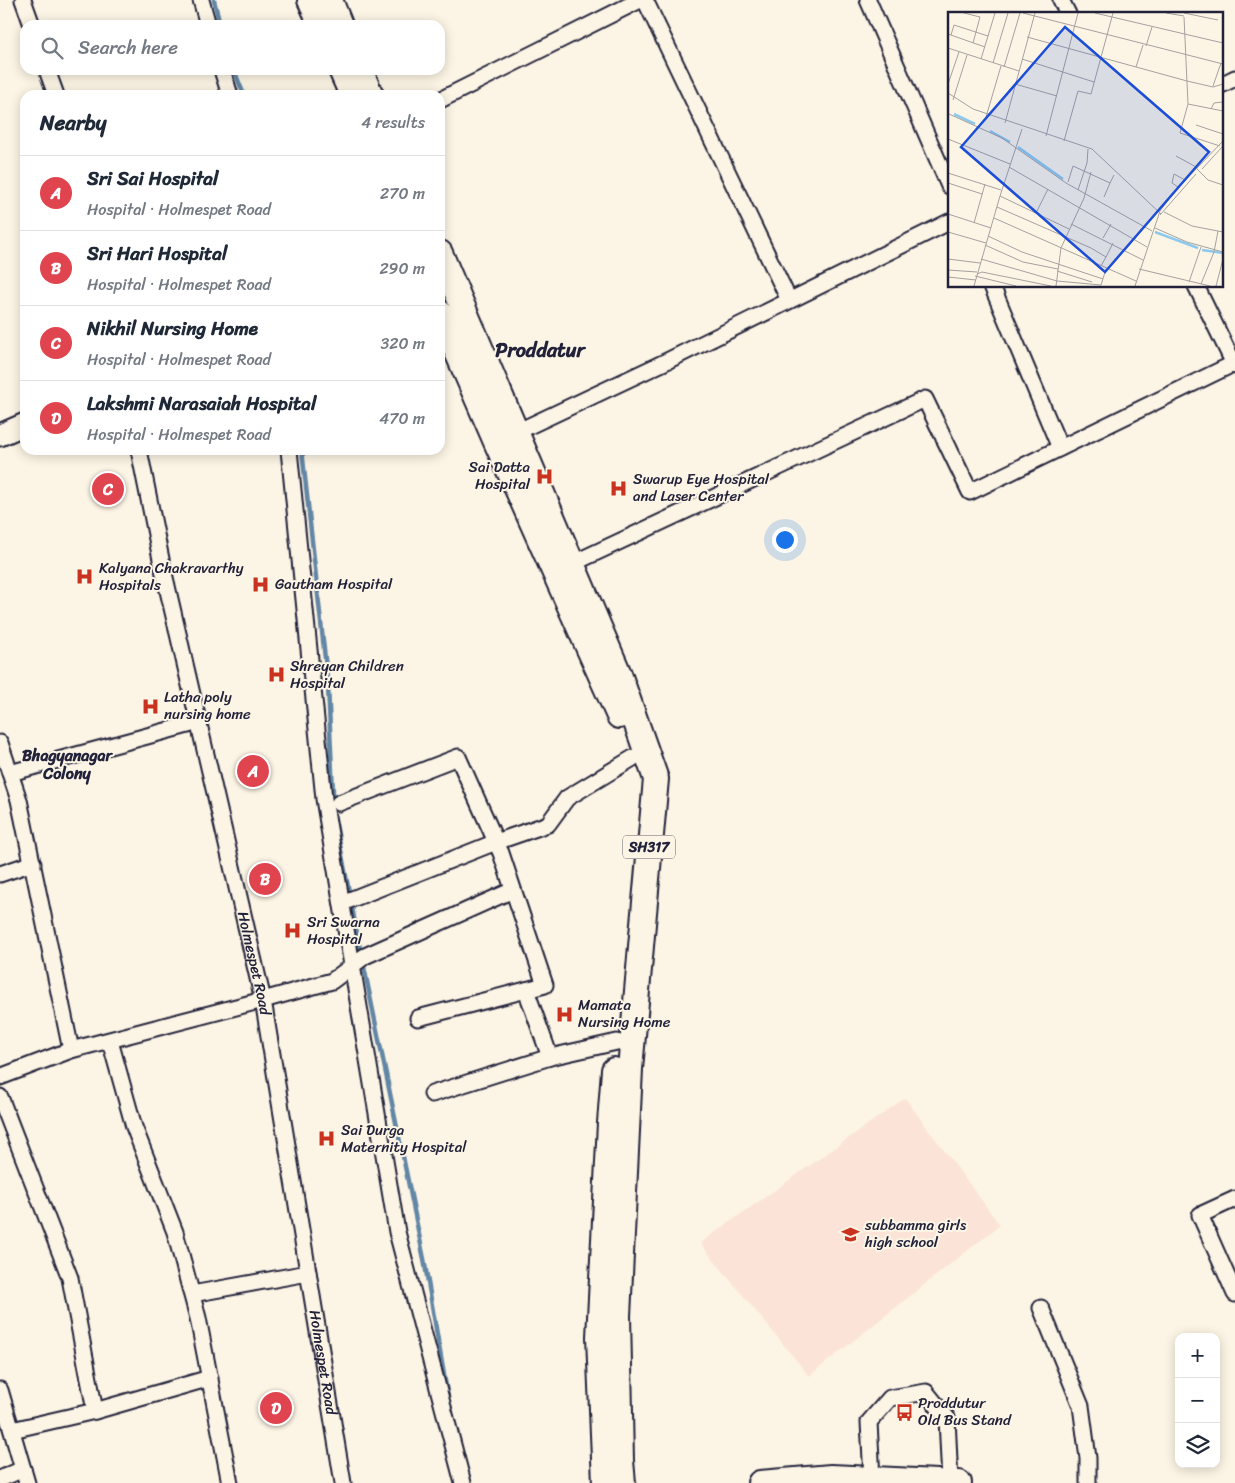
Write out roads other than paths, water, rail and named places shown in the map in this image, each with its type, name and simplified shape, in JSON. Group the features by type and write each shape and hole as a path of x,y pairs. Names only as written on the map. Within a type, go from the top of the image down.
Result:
{"main road":[{"path":"310,0 319,20"},
{"path":"330,0 338,20"},
{"path":"343,75 350,90"},
{"path":"362,75 369,90"},
{"name":"SH317","path":"445,266 517,432 564,568 626,730 639,780 639,846 622,986 610,1124 599,1338 604,1483"},
{"name":"SH317","path":"445,325 496,442 619,674 656,780 630,1069 619,1286 618,1326 623,1483"},
{"path":"0,435 20,426"},
{"path":"760,1483 831,1477 959,1483"}],"street":[{"path":"23,0 30,20"},
{"path":"201,0 207,20"},
{"path":"445,98 640,0"},
{"path":"645,0 790,300"},
{"path":"868,0 948,184"},
{"path":"1061,0 1067,12"},
{"path":"49,75 54,90"},
{"path":"224,75 228,90"},
{"path":"1222,84 1235,78"},
{"path":"496,442 948,222"},
{"path":"993,288 1060,448"},
{"path":"564,568 925,399 970,492 1235,364 1197,288"},
{"name":"Holmespet Road","path":"140,455 163,569 263,1000 342,1483"},
{"path":"290,455 324,799 397,1232 463,1483"},
{"path":"10,773 199,722"},
{"path":"0,744 19,800 71,1050"},
{"path":"339,803 458,757 496,842 544,985 418,1018"},
{"path":"342,903 496,842 548,824 567,798 633,758"},
{"path":"0,874 33,863"},
{"path":"0,1077 71,1050 332,981 365,956 513,890"},
{"path":"526,990 550,1057"},
{"path":"110,1041 134,1128 175,1232 192,1294 230,1483"},
{"path":"432,1094 550,1057 617,1042"},
{"path":"0,1097 70,1278 95,1411"},
{"path":"1235,1199 1200,1214 1235,1294"},
{"path":"192,1294 308,1273"},
{"path":"1041,1308 1081,1406 1088,1458 1088,1483"},
{"path":"12,1430 95,1411 210,1378"},
{"path":"0,1390 25,1476 0,1479"},
{"path":"867,1480 869,1422 890,1398 926,1392 947,1418 950,1482"}],"waterway":[{"path":"214,0 219,20"},
{"path":"236,75 242,90"},
{"path":"303,455 328,686 334,814 361,954"},
{"path":"363,962 424,1259 448,1398"}],"place":[{"name":"Sai Datta Hospital","path":"544,476"},
{"name":"Swarup Eye Hospital and Laser Center","path":"619,488"},
{"name":"Nikhil Nursing Home","path":"108,489"},
{"name":"Kalyana Chakravarthy Hospitals","path":"85,577"},
{"name":"Gautham Hospital","path":"261,584"},
{"name":"Shreyan Children Hospital","path":"276,675"},
{"name":"Latha poly nursing home","path":"150,706"},
{"name":"Sri Sai Hospital","path":"253,771"},
{"name":"Sri Hari Hospital","path":"265,879"},
{"name":"Sri Swarna Hospital","path":"293,931"},
{"name":"Mamata Nursing Home","path":"564,1014"},
{"name":"Sai Durga Maternity Hospital","path":"327,1139"},
{"name":"subbamma girls high school","path":"851,1234"},
{"name":"Lakshmi Narasaiah Hospital","path":"276,1408"},
{"name":"Proddutur Old Bus Stand","path":"904,1412"}],"district":[{"name":"Proddatur","path":"540,350"},
{"name":"Bhagyanagar Colony","path":"67,764"}]}
